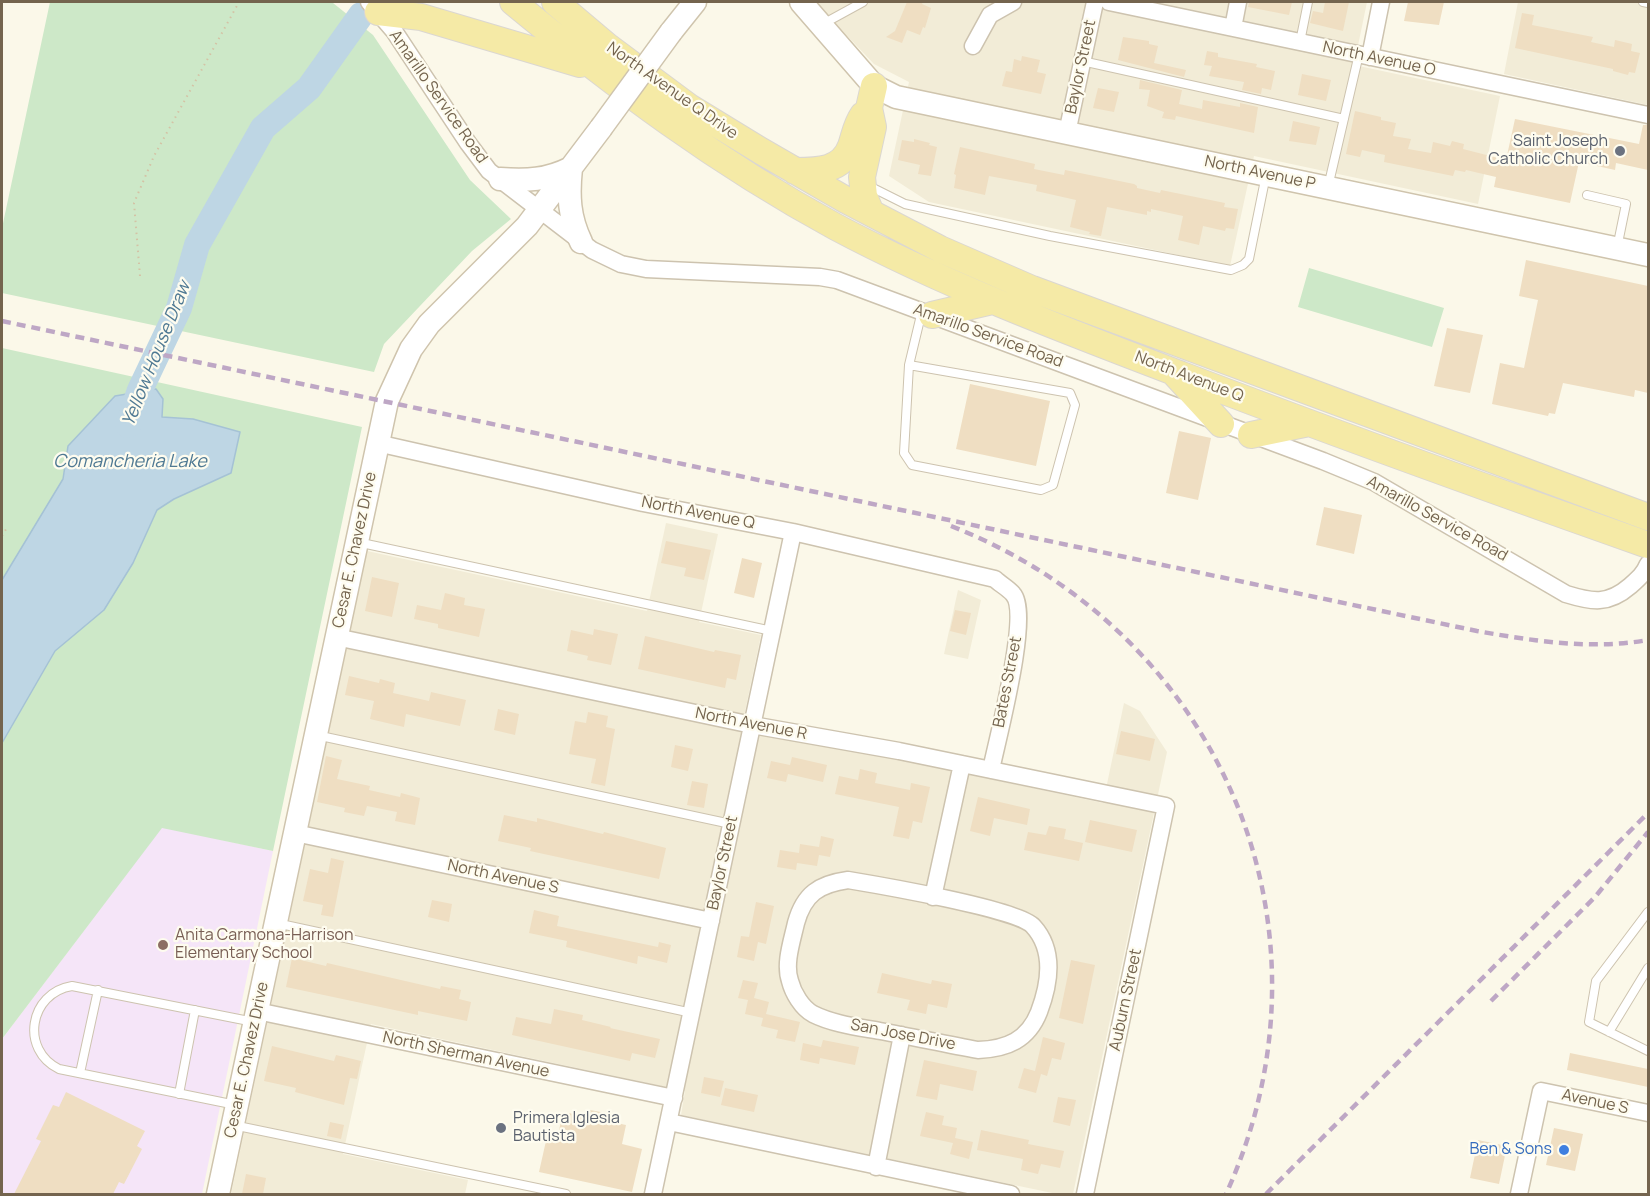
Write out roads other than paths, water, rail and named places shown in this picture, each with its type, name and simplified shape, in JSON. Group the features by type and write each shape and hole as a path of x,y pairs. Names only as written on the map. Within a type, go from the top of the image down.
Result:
{"main road":[{"path":"513,2 566,54"},
{"name":"North Avenue Q Drive","path":"555,2 607,46 689,107 795,171"},
{"name":"North Avenue Q Drive","path":"373,7 566,54 592,68 674,128 745,174"},
{"path":"795,171 819,170 836,166 851,147 857,123 871,97"},
{"path":"871,97 873,127 862,177 864,196 873,201"},
{"name":"North Avenue Q","path":"795,171 873,201 940,249 1032,289 1648,517"},
{"name":"North Avenue Q","path":"745,174 836,226 928,273 992,301 1309,423 1648,545"},
{"path":"927,313 992,301"},
{"path":"1172,371 1221,424"},
{"path":"1251,435 1309,423"}],"street":[{"name":"Cesar E. Chavez Drive","path":"218,1194 387,401 411,349 429,324 527,226 671,32 696,2"},
{"path":"801,2 821,25 871,97"},
{"path":"973,46 990,15 1013,2"},
{"name":"Baylor Street","path":"1067,133 1095,2"},
{"name":"North Avenue O","path":"1109,2 1165,7 1233,28 1648,115"},
{"path":"1233,28 1238,2"},
{"path":"1364,56 1381,2"},
{"name":"Amarillo Service Road","path":"373,7 393,32 489,171 592,250 621,264 646,269 820,277 837,280 1374,482 1566,594 1587,600 1605,600 1624,591 1645,573 1648,564"},
{"name":"North Avenue P","path":"871,97 896,97 1648,255"},
{"path":"500,179 541,179 555,176 571,168 569,206 575,230 581,242"},
{"name":"North Avenue Q","path":"377,443 643,503 793,532 995,579 1013,594"},
{"name":"Baylor Street","path":"653,1194 793,532"},
{"name":"Bates Street","path":"991,770 1017,646 1019,618 1013,594"},
{"name":"North Avenue R","path":"336,637 752,725 899,751 1166,807"},
{"path":"933,897 962,764"},
{"name":"Auburn Street","path":"1085,1194 1166,807"},
{"name":"North Avenue S","path":"295,832 711,921"},
{"name":"San Jose Drive","path":"848,880 933,897 1015,916 1032,924 1043,939 1050,966 1040,1011 1031,1028 1014,1043 998,1049 978,1050 902,1035 830,1020 811,1013 798,999 789,981 788,968 791,943 799,912 809,896 828,883 848,880"},
{"name":"North Sherman Avenue","path":"256,1017 674,1098"},
{"path":"876,1167 902,1035"},
{"name":"Avenue S","path":"1519,1194 1541,1091 1648,1113"},
{"path":"669,1122 1011,1194"}],"lane":[{"path":"821,25 863,2"},
{"path":"1300,42 1308,2"},
{"path":"1643,2 1648,3"},
{"path":"1328,188 1344,118 1364,56"},
{"path":"1082,61 1344,118"},
{"path":"873,201 896,201 1050,236 1231,270 1243,265 1249,259 1266,175"},
{"path":"1587,195 1626,204 1617,248"},
{"path":"909,365 1070,393 1075,405 1053,485 1041,490 912,465 904,453 909,365 927,313"},
{"path":"357,542 772,631"},
{"path":"316,735 731,824"},
{"path":"1648,912 1596,981 1589,1022 1648,1051"},
{"path":"276,923 692,1013"},
{"path":"1609,1032 1648,968"},
{"path":"256,1017 195,1010 77,986 58,990 43,1002 35,1022 36,1042 41,1056 59,1068 178,1094 235,1115 566,1194"},
{"path":"80,1073 98,990"},
{"path":"178,1094 195,1010"}],"water":[{"name":"Comancheria Lake","path":"156,389 163,399 162,417 193,419 240,432 231,473 174,499 157,510 133,563 104,610 55,651 2,743 2,580 63,479 68,446 115,396"}],"waterway":[{"name":"Yellow House Draw","path":"128,425 140,390 179,308 197,245 263,128 309,88 361,15"}],"railway":[{"path":"2,321 1477,631 1562,643 1606,644 1648,640"},
{"path":"951,526 1045,574 1125,638 1189,714 1235,800 1263,894 1272,993 1260,1094 1226,1194"},
{"path":"1266,1194 1648,813"},
{"path":"1491,1001 1595,897 1648,832"}],"place":[{"name":"Saint Joseph Catholic Church","path":"1620,151"},
{"name":"Anita Carmona-Harrison Elementary School","path":"163,945"},
{"name":"Primera Iglesia Bautista","path":"501,1128"},
{"name":"Ben & Sons","path":"1564,1150"}]}
